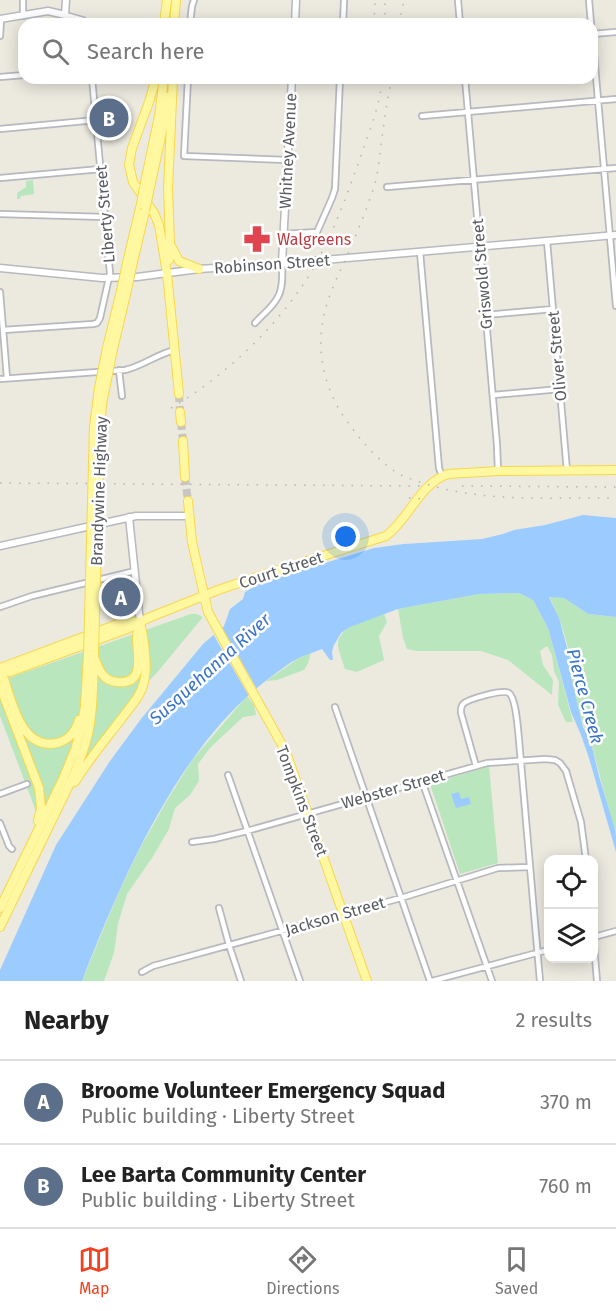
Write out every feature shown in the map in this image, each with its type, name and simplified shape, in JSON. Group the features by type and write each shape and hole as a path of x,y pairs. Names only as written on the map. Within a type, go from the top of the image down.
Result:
{"main road":[{"path":"166,18 167,0"},
{"path":"174,18 176,0"},
{"path":"154,84 132,148 129,165 133,182 157,219 167,273 178,394"},
{"name":"Brandywine Highway","path":"147,190 163,84"},
{"name":"Brandywine Highway","path":"0,927 77,768 88,734 92,704 94,426 99,388 162,132 170,84"},
{"path":"167,273 170,244 168,195 171,84"},
{"path":"170,244 179,261 199,269"},
{"path":"180,412 181,422"},
{"path":"183,441 186,477"},
{"path":"442,476 453,473 498,471 616,470"},
{"name":"Court Street","path":"0,670 10,672 127,629 148,618 204,596 386,536 398,526 427,488 442,476"},
{"name":"Tompkins Street","path":"188,501 192,542 212,620 286,752 367,981"},
{"path":"91,654 106,678 116,682 131,679 139,667 137,634 140,622"},
{"path":"51,822 85,766 137,698 144,685 146,665 140,622"},
{"name":"Brandywine Highway","path":"0,906 75,750 83,717 91,654"},
{"path":"0,670 24,730 34,740 45,743 61,741 74,731 82,713 87,683"},
{"path":"0,686 41,796 40,817 27,852"}],"street":[{"path":"23,0 23,16"},
{"path":"65,15 66,0"},
{"path":"190,18 194,0"},
{"path":"295,18 296,0"},
{"path":"343,18 344,0"},
{"path":"458,0 460,18"},
{"path":"589,0 590,18"},
{"path":"0,36 0,19 48,11 76,18"},
{"path":"598,33 616,32"},
{"path":"0,77 18,76"},
{"name":"Liberty Street","path":"3,330 76,326 97,323 100,318 110,273 93,84"},
{"path":"188,84 184,156 288,160"},
{"name":"Whitney Avenue","path":"255,323 273,304 282,283 292,84"},
{"path":"284,234 317,232 332,198 335,189 340,84"},
{"name":"Griswold Street","path":"466,84 498,471"},
{"path":"596,84 613,235 616,306"},
{"path":"422,116 616,99"},
{"path":"0,129 96,120"},
{"path":"387,187 616,168"},
{"path":"0,178 101,169"},
{"path":"0,214 105,217"},
{"name":"Robinson Street","path":"0,268 110,278 137,277 199,269 613,235"},
{"name":"Oliver Street","path":"547,241 567,471"},
{"path":"420,252 439,468 442,476"},
{"path":"0,292 7,378"},
{"path":"486,315 553,309"},
{"path":"0,379 132,368 160,354 175,350"},
{"path":"119,370 122,396"},
{"path":"493,395 560,389"},
{"path":"0,546 140,516 189,516"},
{"path":"129,518 140,622"},
{"path":"0,607 32,596 135,571"},
{"path":"476,766 461,708 466,701 508,692 514,704 540,981"},
{"path":"335,707 431,981 544,951"},
{"name":"Webster Street","path":"192,842 248,831 476,766 545,759 555,760 566,771 581,822 585,855"},
{"path":"228,775 300,981"},
{"path":"422,781 492,981"},
{"path":"0,794 27,784"},
{"path":"0,823 12,849"},
{"name":"Jackson Street","path":"142,972 153,966 501,868 530,867"},
{"path":"219,908 241,981"},
{"path":"598,937 616,931"},
{"path":"596,963 597,981"}],"green space":[{"path":"33,180 34,194 17,199 17,193 26,187 26,181"},
{"path":"519,593 533,600 548,628 573,722 566,722 558,705 559,682 554,671 552,655 547,646 540,651 543,665 553,680 552,695 508,660 481,651 407,649 398,609 479,594"},
{"path":"549,596 564,598 588,614 616,617 616,836 590,739 576,701 565,638"},
{"path":"191,614 203,617 155,675 135,694 40,822 0,716 0,681"},
{"path":"384,614 387,622 379,636 384,660 357,672 345,669 338,645 339,638 355,624"},
{"path":"311,653 304,670 277,680 266,681 299,658"},
{"path":"247,696 254,705 256,715 243,717 210,748 198,764 199,781 190,795 175,808 169,829 127,894 118,924 114,953 104,981 82,981 117,896 166,802 193,759"},
{"path":"489,766 498,863 460,874 430,784"}],"water":[{"name":"Susquehanna River","path":"583,515 616,518 616,617 588,614 564,598 549,597 559,618 569,655 571,676 583,727 590,739 614,826 616,852 589,758 571,712 548,628 533,600 519,593 479,594 398,609 350,627 341,633 334,645 333,660 330,660 322,649 286,665 232,711 204,744 178,781 155,820 115,901 82,981 0,981 0,970 56,845 110,761 141,719 203,644 224,626 230,609 243,599 245,592 260,583 374,548 482,539"},
{"path":"459,792 461,799 469,797 471,804 456,808 451,794"}],"pier":[{"path":"220,624 258,691 250,698 212,632"}],"tunnel":[{"path":"179,394 180,412"},
{"path":"181,422 183,441"},
{"path":"185,477 188,501"}],"railway":[{"path":"374,18 375,0"},
{"path":"385,0 385,18"},
{"path":"400,18 404,0"},
{"path":"171,408 224,371 256,341 285,309 308,277 325,246 346,197 372,123 381,84"},
{"path":"391,84 375,185 331,291 323,317 321,352 326,378 335,402 354,431 372,452 394,471 410,479 449,490 496,497 616,498"},
{"path":"0,483 420,486"},
{"path":"462,486 616,487"},
{"path":"409,498 425,499"}],"place":[{"name":"Lee Barta Community Center","path":"109,118"},
{"name":"Walgreens","path":"257,239"},
{"name":"Broome Volunteer Emergency Squad","path":"121,597"}],"water label":[{"name":"Pierce Creek","path":"585,696"}]}
